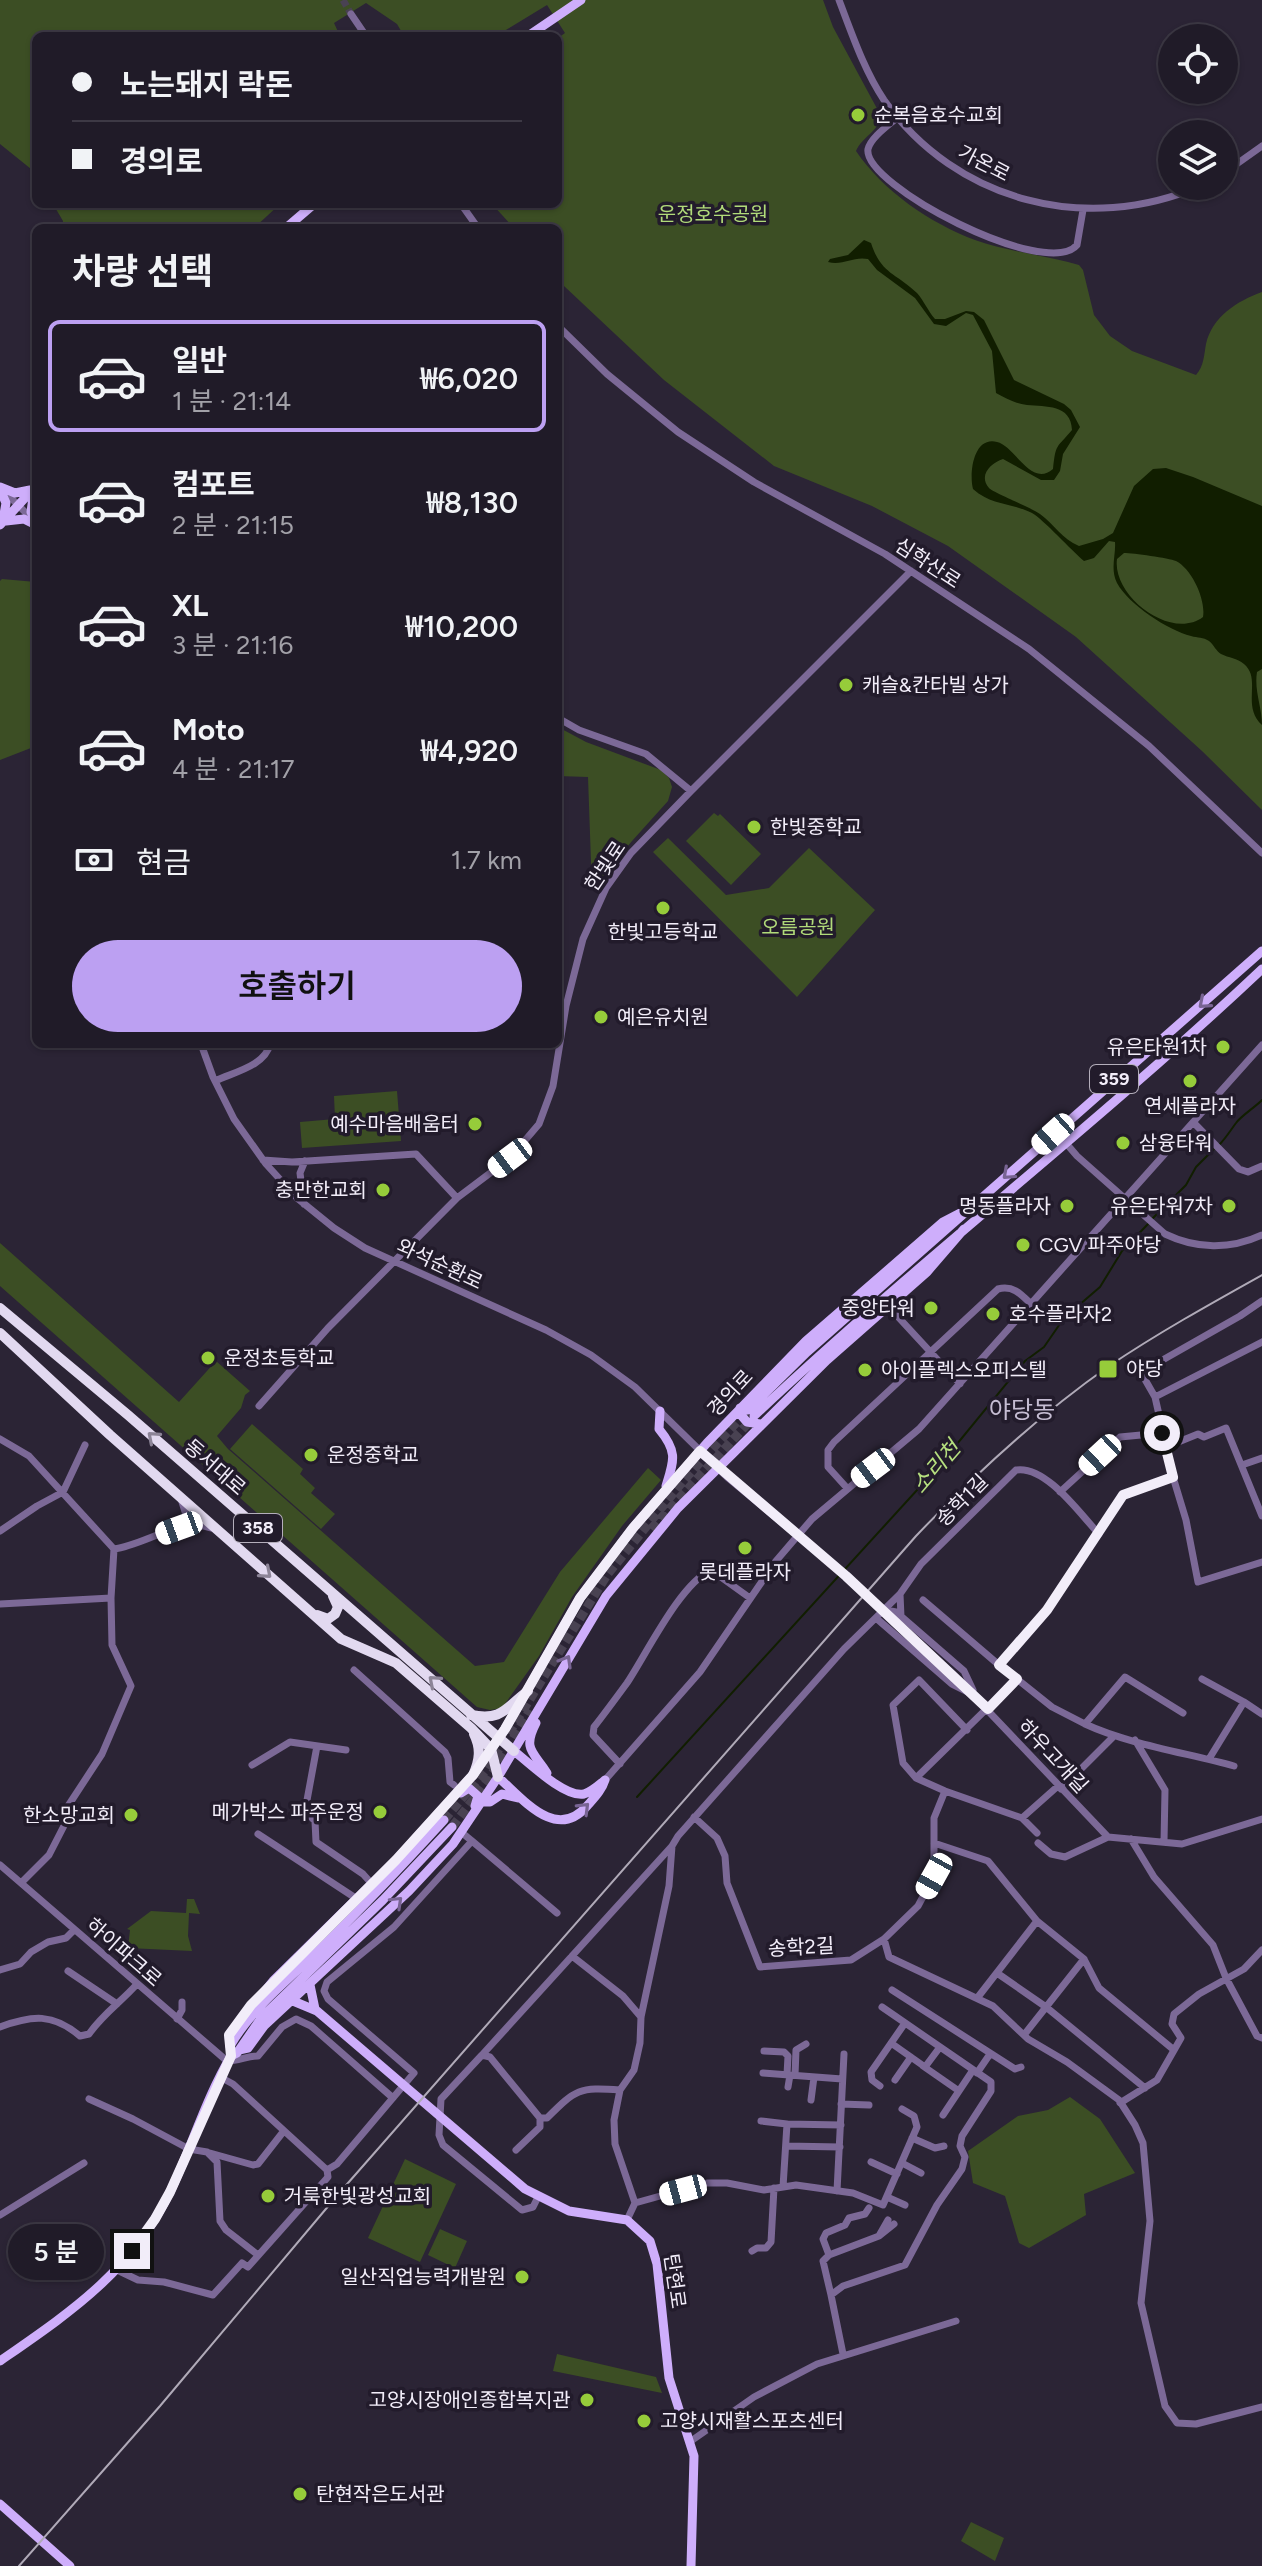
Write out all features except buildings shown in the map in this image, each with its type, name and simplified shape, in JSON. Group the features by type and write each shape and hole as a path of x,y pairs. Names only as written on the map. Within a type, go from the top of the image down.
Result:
{"highway":[{"path":"0,1300 128,1415"},
{"name":"동서대로","path":"0,1308 128,1415 514,1751"},
{"name":"358","path":"0,1333 110,1435 341,1639 396,1663 471,1728 491,1749 498,1777"},
{"path":"0,1340 110,1435"},
{"path":"302,1605 320,1617 328,1619 335,1614 338,1607 335,1598 322,1584"},
{"path":"471,1715 495,1717 508,1710 528,1691"},
{"path":"471,1728 479,1750 473,1775"}],"main road":[{"path":"534,32 581,0"},
{"path":"291,224 309,208"},
{"path":"0,487 15,493 32,489"},
{"path":"0,487 6,503 0,525"},
{"path":"0,525 32,491"},
{"path":"0,525 16,518 32,522"},
{"name":"경의로","path":"0,2361 82,2304 117,2270 155,2219 232,2053 262,2017 402,1882 452,1826 478,1806 606,1596 648,1543 717,1467 751,1414 806,1341 943,1222 968,1209 1262,951"},
{"name":"경의로","path":"751,1414 1262,969"},
{"name":"경의로","path":"232,2053 229,2035 251,2005 372,1884 455,1790 473,1775 528,1691 580,1598 633,1528 700,1451 827,1360 938,1261 964,1229"},
{"path":"660,1411 659,1429 666,1438 674,1461 664,1492"},
{"path":"542,1703 542,1714 529,1739 529,1746 550,1779"},
{"path":"514,1751 564,1789 582,1795 605,1780"},
{"path":"498,1777 553,1820 565,1822 582,1811 603,1787 605,1780"},
{"path":"455,1790 469,1788 475,1791 478,1806 502,1794 525,1801"},
{"name":"경의로","path":"232,2053 248,2048 264,2026 409,1891 452,1826"},
{"path":"310,1985 316,2010"},
{"path":"293,2001 316,2010 503,2171 538,2197 569,2211 627,2220"},
{"name":"탄현로","path":"627,2220 650,2241 654,2251 669,2378 691,2441 695,2470 691,2566"},
{"path":"3,2507 66,2563"}],"street":[{"name":"가온로","path":"839,0 859,52 882,97 931,152 992,187 1030,201 1083,210 1133,207 1164,200"},
{"path":"351,14 363,32"},
{"path":"898,117 871,143 869,158 896,185 948,220 1002,242 1046,254 1064,255 1077,245 1083,210"},
{"path":"1238,163 1262,146"},
{"name":"심학산로","path":"562,330 607,374 678,432 754,482 911,571 1029,649 1160,755 1262,853"},
{"path":"0,487 32,519"},
{"name":"한빛로","path":"562,1031 583,939 606,888 631,853 911,571"},
{"path":"562,720 579,730 646,754 691,791"},
{"path":"605,1780 700,1672 776,1561 812,1519 902,1445 960,1384 1262,1045"},
{"name":"와석순환로","path":"203,1048 234,1119 263,1160 304,1204 365,1248 546,1330 591,1355 635,1387 727,1477"},
{"path":"215,1081 261,1060 269,1048"},
{"name":"한빛로","path":"259,1406 328,1328 394,1261 457,1198 510,1158 539,1124 553,1086 559,1048"},
{"path":"1194,1123 1232,1162 1248,1172 1262,1166"},
{"path":"1065,1142 1137,1211 1178,1241 1213,1247 1240,1243 1262,1235"},
{"path":"263,1160 305,1161 416,1154 457,1198"},
{"path":"304,1204 300,1173 305,1161"},
{"path":"847,1488 831,1473 826,1457 828,1450 998,1289 1006,1287 1015,1290 1031,1304"},
{"path":"1262,1301 1145,1370 1143,1376 1155,1397 1198,1582 1262,1562"},
{"path":"888,1306 960,1384"},
{"path":"1155,1397 1262,1342"},
{"path":"1166,1447 1198,1434 1204,1437 1226,1428 1262,1516"},
{"path":"1060,1492 1120,1437 1162,1433"},
{"path":"0,1439 29,1456 114,1549 112,1645 131,1686 96,1765 68,1806 68,1818 49,1855 21,1883"},
{"path":"0,1531 63,1492 85,1445"},
{"path":"1242,1465 1262,1458"},
{"name":"송학1길","path":"900,1594 921,1564 1016,1470 1034,1471 1060,1492 1099,1534"},
{"name":"하우고개길","path":"727,1477 846,1576 953,1674 1108,1837"},
{"path":"999,1665 1047,1610 1123,1495 1173,1477"},
{"path":"172,1490 185,1509 184,1521 179,1528"},
{"path":"114,1549 200,1524 220,1533"},
{"path":"620,1764 593,1735 594,1727 671,1612 703,1574 711,1570 750,1598"},
{"path":"538,2197 533,2207 522,2210 443,2145 439,2135 441,2099 672,1846 694,1817 844,1649 900,1594"},
{"path":"900,1594 901,1617"},
{"path":"0,1604 111,1598"},
{"path":"923,1600 1052,1707 1113,1737 1234,1766"},
{"name":"하우고개길","path":"886,1610 896,1612 964,1671 975,1696"},
{"name":"하우고개길","path":"876,1618 952,1684 975,1696"},
{"path":"354,1670 445,1752 450,1782 455,1790"},
{"path":"1085,1724 1125,1677 1183,1713"},
{"path":"916,1778 1017,1679"},
{"path":"1202,1679 1262,1714"},
{"path":"967,1730 919,1680 893,1705 903,1763 916,1778 1022,1818 1037,1833"},
{"path":"1209,1759 1244,1702"},
{"path":"1022,1818 1113,1737"},
{"path":"1135,1740 1165,1790 1164,1842"},
{"path":"252,1765 290,1742 346,1750"},
{"path":"317,1746 305,1811 315,1821 316,1842 348,1867 363,1874 372,1884"},
{"name":"송학2길","path":"694,1817 717,1838 725,1856 727,1883 760,1967 851,1960 884,1939 918,1906 934,1876 934,1818 945,1791"},
{"path":"1038,1843 1051,1854 1065,1857 1108,1837 1182,1844 1261,1822"},
{"path":"452,1826 557,1913"},
{"path":"258,1834 357,1899"},
{"path":"1131,1839 1154,1877 1213,1945 1226,1978 1257,2036 1262,2038"},
{"path":"327,2170 337,2164 414,2073 328,1999 324,1991 327,1982 394,1927 472,1841"},
{"path":"934,1843 988,1861 1037,1921 1084,1959 1099,1988 1174,2050"},
{"path":"627,2220 635,2203 615,2144 614,2120 620,2090 634,2070 640,2043 641,2017 669,1886 672,1846"},
{"name":"하이파크로","path":"0,1865 177,2019 232,2053"},
{"path":"978,1997 1037,1921"},
{"path":"0,1970 20,1964 31,1952 48,1942 66,1938 74,1930"},
{"path":"884,1939 889,1957 978,1997 1003,2013 1024,2035 1067,2062 1120,2103 1143,2143 1150,2221 1141,2303 1165,2406 1177,2423 1196,2424 1262,2407"},
{"path":"1120,2103 1157,2080 1181,2038 1172,2024 1174,2014 1199,1994 1244,1969 1262,1950"},
{"path":"108,1959 115,1952"},
{"path":"572,1956 623,1996 641,2017"},
{"path":"1024,2035 1084,1959"},
{"path":"68,1971 117,2004"},
{"path":"997,1973 1046,2007 1145,2088"},
{"path":"0,2027 28,2017 38,2017 66,2024 80,2036 89,2034 102,2016 137,1984"},
{"path":"892,1990 1015,2069 1021,2067"},
{"path":"895,2016 907,2001"},
{"path":"177,2019 182,2002"},
{"path":"831,2295 843,2286 905,2265 937,2205 962,2169 965,2157 960,2146 962,2136 991,2091 991,2082 882,2007"},
{"path":"232,2053 237,2061 251,2055 258,2056 282,2027 296,2019 311,2026 393,2098"},
{"path":"880,2086 872,2080 871,2072 905,2023"},
{"path":"891,2043 959,2091"},
{"path":"788,2087 796,2050 806,2044"},
{"path":"923,2066 940,2047"},
{"path":"764,2051 784,2052 788,2056 791,2075"},
{"path":"837,2191 844,2054"},
{"path":"943,2115 990,2054"},
{"path":"482,2055 490,2057 540,2118 540,2127 516,2150"},
{"path":"895,2080 911,2057"},
{"path":"763,2073 842,2079"},
{"path":"117,2270 138,2280 164,2282 213,2295 242,2263 248,2267 328,2177 327,2170 233,2084 220,2077"},
{"path":"811,2100 814,2077"},
{"path":"540,2118 547,2118 573,2092 594,2088 620,2090"},
{"path":"89,2099 189,2149 253,2165 258,2164 283,2132"},
{"path":"841,2104 869,2105"},
{"path":"635,2203 707,2183 727,2183 764,2190 796,2185 853,2193 883,2205 917,2127 914,2116 902,2109"},
{"path":"761,2121 841,2125"},
{"path":"783,2187 787,2124"},
{"path":"912,2138 935,2148 944,2146"},
{"path":"786,2146 840,2147"},
{"path":"207,2152 217,2162 220,2221 226,2230 258,2255"},
{"path":"871,2162 897,2174"},
{"path":"0,2215 84,2163"},
{"path":"902,2163 921,2173"},
{"path":"752,2251 766,2248 771,2242 774,2188"},
{"path":"887,2197 905,2205"},
{"path":"829,2255 823,2239 826,2233 845,2225 849,2218 865,2214 869,2208"},
{"path":"843,2354 823,2261 829,2255 879,2236 891,2222"},
{"path":"691,2441 754,2397 817,2364 956,2321"}],"green space":[{"name":"운정호수공원","path":"0,0 823,0 833,27 881,116 877,126 856,151 894,192 925,215 975,240 1079,265 1094,315 1110,336 1132,351 1196,375 1209,334 1220,318 1235,305 1262,292 1262,810 1076,637 948,546 872,506 774,466 664,380 564,286 562,224 510,224 496,208 562,208 562,35 565,33 547,5 503,32 402,32 397,24 366,3 334,23 338,32 32,32 32,170 0,144"},
{"path":"55,208 276,208 258,224 63,224"},
{"path":"0,581 32,582 32,748 0,760"},
{"path":"562,729 586,742 661,770 672,787 668,801 592,890 588,777 562,776"},
{"path":"714,813 720,814 761,854 731,885 686,841"},
{"name":"오름공원","path":"668,838 726,895 769,888 809,848 875,910 797,997 653,852"},
{"path":"397,1091 401,1141 302,1148 300,1122 335,1119 334,1096"},
{"path":"0,1243 179,1402 216,1361 250,1391 245,1395 241,1408 217,1436 475,1666 504,1662 560,1572 648,1468 661,1480 622,1526 572,1597 539,1656 502,1708 490,1710 477,1707 0,1286"},
{"path":"252,1424 303,1469 300,1474 315,1488 311,1493 335,1514 321,1529 230,1449"},
{"path":"187,1899 194,1899 200,1914 189,1913 188,1936 192,1951 128,1948 130,1930 127,1929 151,1911 186,1913"},
{"path":"1070,2097 1100,2119 1135,2173 1084,2194 1086,2215 1029,2248 1019,2243 1005,2196 973,2183 968,2151 1018,2116 1048,2110"},
{"path":"405,2159 456,2184 420,2262 368,2238"},
{"path":"440,2229 467,2241 455,2268 428,2255"},
{"path":"557,2354 656,2377 662,2393 553,2371"},
{"path":"971,2522 1004,2538 995,2561 961,2541"}],"shaded area":[{"path":"864,240 871,243 884,267 917,293 935,319 945,319 966,311 974,312 984,320 1014,380 1071,410 1080,427 1063,454 1060,471 1054,480 1041,480 1003,459 990,467 985,479 989,488 1040,514 1073,543 1079,546 1113,533 1134,486 1153,469 1166,468 1193,477 1262,506 1262,669 1257,672 1256,679 1262,725 1253,710 1251,677 1244,664 1221,654 1207,640 1182,633 1161,622 1130,600 1117,583 1114,573 1115,542 1109,541 1094,558 1084,561 1032,513 994,501 973,489 974,458 983,445 997,442 1004,445 1030,470 1045,473 1053,469 1058,447 1072,430 1071,422 1056,408 1019,403 996,393 992,351 973,315 966,313 946,326 934,324 915,298 877,270 868,259 828,262 848,255","holes":["1124,553 1172,560 1182,565 1197,586 1203,617 1190,623 1175,623 1146,611 1124,587 1118,573 1117,559"]}],"waterway":[{"name":"소리천","path":"1219,1145 1238,1120 1262,1100"},
{"name":"소리천","path":"1152,1219 1186,1185 1196,1167 1214,1149"},
{"name":"소리천","path":"637,1797 939,1466 1025,1361 1044,1347 1064,1318 1100,1287 1122,1251 1148,1224"}],"tunnel":[{"path":"343,0 351,14"},
{"path":"444,1820 486,1770 607,1575 684,1480 746,1412"},
{"path":"651,1529 752,1419"},
{"path":"452,1827 489,1779 530,1710"}],"railway":[{"path":"19,2566 160,2406 341,2191 916,1536 1008,1446 1083,1385 1146,1342 1262,1275"}],"place":[{"name":"순복음호수교회","path":"858,115"},
{"name":"캐슬&칸타빌 상가","path":"846,685"},
{"name":"한빛중학교","path":"754,827"},
{"name":"한빛고등학교","path":"663,908"},
{"name":"예은유치원","path":"601,1017"},
{"name":"유은타원1차","path":"1223,1047"},
{"name":"연세플라자","path":"1190,1081"},
{"name":"예수마음배움터","path":"475,1124"},
{"name":"삼융타워","path":"1123,1143"},
{"name":"충만한교회","path":"383,1190"},
{"name":"명동플라자","path":"1067,1206"},
{"name":"유은타워7차","path":"1229,1206"},
{"name":"CGV 파주야당","path":"1023,1245"},
{"name":"중앙타워","path":"931,1308"},
{"name":"호수플라자2","path":"993,1314"},
{"name":"운정초등학교","path":"208,1358"},
{"name":"야당","path":"1108,1369"},
{"name":"아이플렉스오피스텔","path":"865,1370"},
{"name":"운정중학교","path":"311,1455"},
{"name":"롯데플라자","path":"745,1548"},
{"name":"메가박스 파주운정","path":"380,1812"},
{"name":"한소망교회","path":"131,1815"},
{"name":"거룩한빛광성교회","path":"268,2196"},
{"name":"일산직업능력개발원","path":"522,2277"},
{"name":"고양시장애인종합복지관","path":"587,2400"},
{"name":"고양시재활스포츠센터","path":"644,2421"},
{"name":"탄현작은도서관","path":"300,2494"}],"district":[{"name":"야당동","path":"1022,1409"}],"route":[{"path":"132,2251 170,2192 231,2056 229,2035 238,2020 273,1981 430,1825 473,1775 528,1691 580,1598 633,1528 700,1451 846,1576 988,1709 1017,1679 999,1665 1047,1610 1123,1495 1173,1477 1162,1433"}]}
